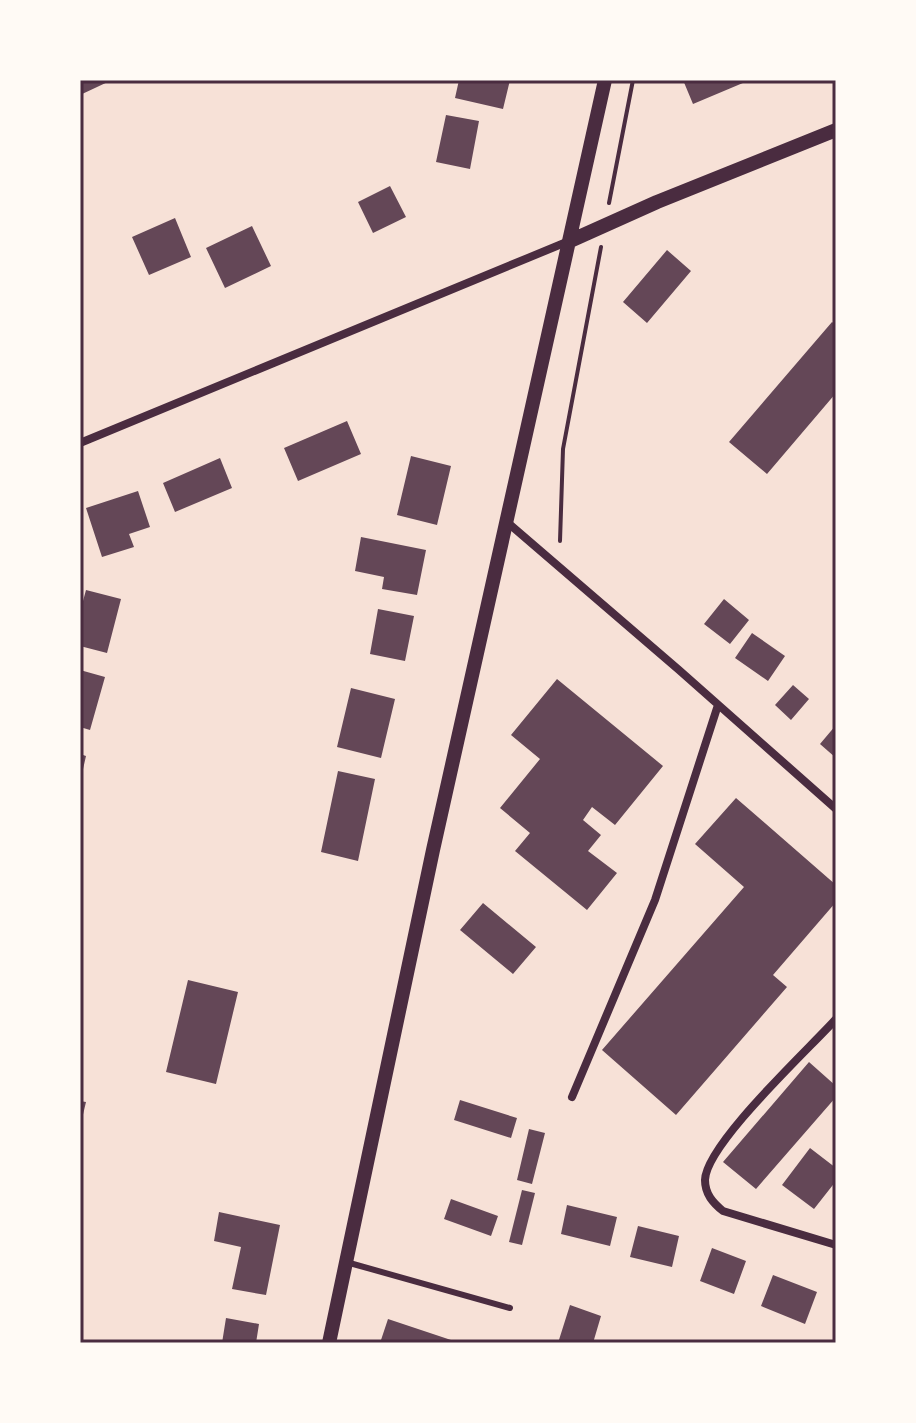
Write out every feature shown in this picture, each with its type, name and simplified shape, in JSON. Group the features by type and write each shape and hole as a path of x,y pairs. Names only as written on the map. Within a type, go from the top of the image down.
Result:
{"street":[{"path":"329,1343 417,923 605,80"},
{"path":"80,443 836,130"},
{"path":"507,522 836,809"},
{"path":"572,1097 655,900 718,705"},
{"path":"836,1019 729,1134 714,1156 705,1181 710,1197 723,1211 836,1245"}],"lane":[{"path":"346,1262 510,1308"}],"path":[{"path":"622,133 633,80"},
{"path":"560,541 563,449 597,272"}],"building":[{"path":"80,80 112,80 80,95"},
{"path":"459,80 510,80 503,109 455,98"},
{"path":"683,80 750,80 693,104"},
{"path":"446,115 479,121 470,169 436,162"},
{"path":"390,186 406,217 373,233 358,202"},
{"path":"175,218 191,257 149,275 132,237"},
{"path":"252,226 271,266 225,288 206,248"},
{"path":"667,250 691,271 647,323 623,302"},
{"path":"832,322 836,325 836,393 767,474 729,442"},
{"path":"347,421 361,454 298,481 284,448"},
{"path":"411,456 451,466 437,525 397,515"},
{"path":"220,458 232,488 175,512 163,483"},
{"path":"138,491 150,527 129,534 134,547 102,557 86,508"},
{"path":"361,537 426,550 417,595 382,589 384,577 355,571"},
{"path":"86,590 121,599 107,653 80,646 80,612"},
{"path":"724,599 749,620 730,644 704,624"},
{"path":"378,609 414,616 405,661 370,654"},
{"path":"752,633 785,656 768,681 735,658"},
{"path":"80,670 105,677 90,730 80,727"},
{"path":"557,679 663,766 615,825 592,807 583,820 601,835 588,851 617,873 587,910 515,851 530,833 500,808 540,759 511,735"},
{"path":"793,685 809,699 791,720 775,705"},
{"path":"351,688 395,699 381,758 337,747"},
{"path":"836,725 836,758 820,744"},
{"path":"80,754 86,756 81,778 80,778"},
{"path":"338,771 375,779 358,861 321,852"},
{"path":"736,798 836,885 836,902 773,975 787,987 676,1115 602,1050 744,887 695,844"},
{"path":"483,903 536,947 513,974 460,930"},
{"path":"188,980 238,992 216,1084 166,1072"},
{"path":"809,1062 836,1086 836,1097 756,1189 723,1162"},
{"path":"460,1100 517,1118 511,1138 454,1120"},
{"path":"80,1101 86,1102 81,1123 80,1123"},
{"path":"529,1129 545,1133 532,1184 517,1180"},
{"path":"810,1148 836,1168 836,1181 814,1209 782,1185"},
{"path":"522,1190 535,1193 522,1245 509,1242"},
{"path":"451,1199 498,1216 491,1236 444,1219"},
{"path":"567,1205 617,1217 610,1246 561,1234"},
{"path":"219,1212 280,1225 266,1295 232,1289 241,1247 214,1241"},
{"path":"638,1226 679,1236 672,1267 630,1257"},
{"path":"712,1248 746,1261 734,1294 700,1281"},
{"path":"773,1275 817,1292 805,1324 761,1306"},
{"path":"570,1305 601,1316 593,1343 558,1343"},
{"path":"226,1318 259,1324 256,1343 222,1343"},
{"path":"388,1319 457,1342 457,1343 380,1343"}]}
